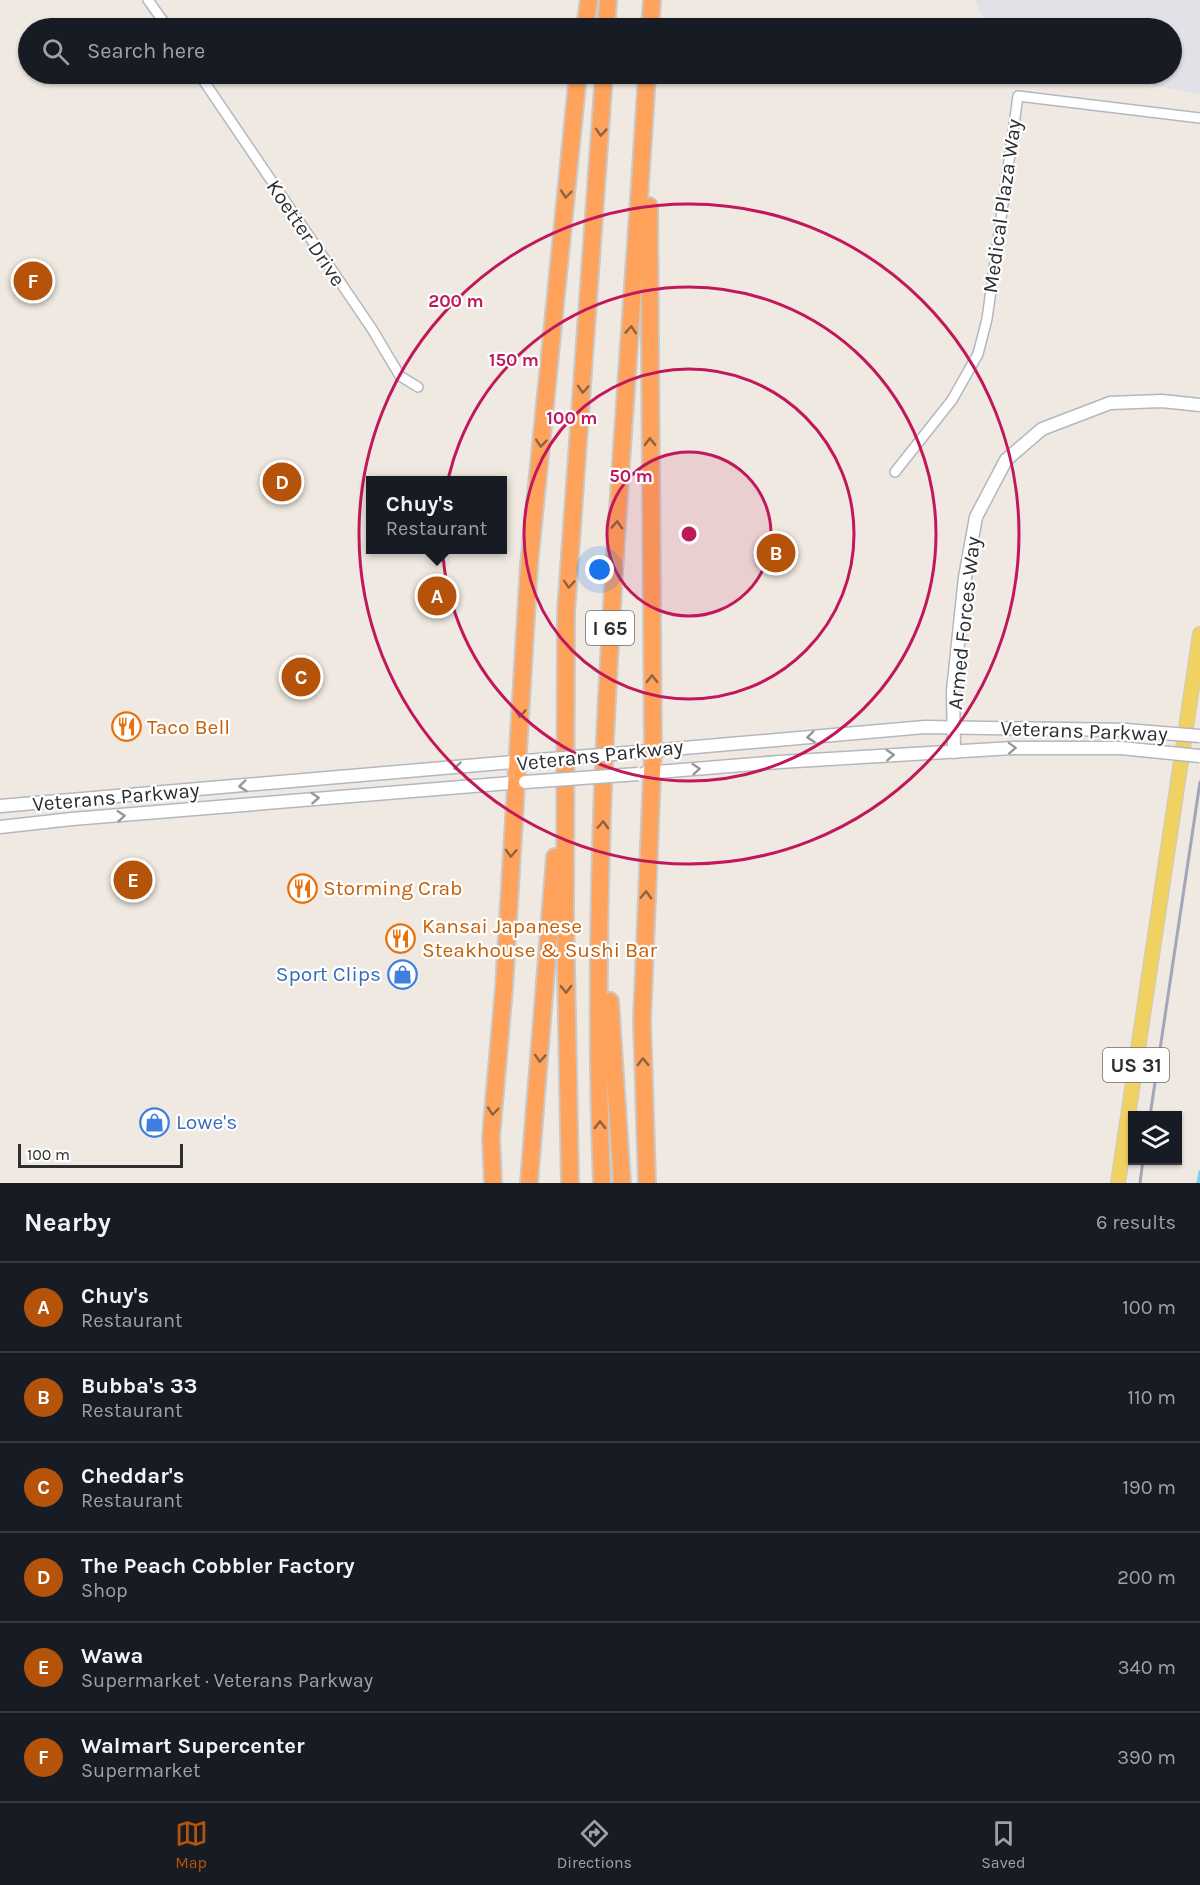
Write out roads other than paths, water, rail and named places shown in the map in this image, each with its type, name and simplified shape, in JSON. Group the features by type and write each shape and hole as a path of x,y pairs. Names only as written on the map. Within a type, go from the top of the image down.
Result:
{"highway":[{"path":"586,18 589,0"},
{"path":"607,18 608,0"},
{"path":"651,18 652,0"},
{"path":"493,1183 490,1137 520,782 529,565 577,84"},
{"name":"I 65","path":"570,1183 566,1050 564,728 566,612 603,84"},
{"name":"I 65","path":"602,1183 602,863 608,651 647,84"},
{"path":"646,1183 642,1020 646,751 648,84"},
{"path":"529,1183 564,728"},
{"path":"602,863 621,1183"}],"main road":[{"name":"Armed Forces Way","path":"954,752 953,691 962,600 976,517 1006,460 1042,429 1110,403 1162,401 1200,405"},
{"name":"US 31","path":"1118,1183 1200,634"},
{"name":"Veterans Parkway","path":"0,806 863,731 954,727 1126,730 1200,736"},
{"name":"Veterans Parkway","path":"0,827 520,782 954,752 1023,748 1120,748 1200,756"}],"street":[{"path":"148,0 161,18"},
{"name":"Koetter Drive","path":"205,84 372,329 400,376 418,387"},
{"name":"Medical Plaza Way","path":"894,472 952,400 978,354 987,319 1018,96 1200,118"}],"waterway":[{"path":"1198,1183 1200,1172"}],"railway":[{"path":"1151,1111 1200,782"},
{"path":"1140,1183 1142,1165"}],"place":[{"name":"Walmart Supercenter","path":"33,281"},
{"name":"The Peach Cobbler Factory","path":"282,482"},
{"name":"Bubba's 33","path":"776,553"},
{"name":"Chuy's","path":"437,596"},
{"name":"Cheddar's","path":"301,677"},
{"name":"Taco Bell","path":"126,727"},
{"name":"Wawa","path":"133,880"},
{"name":"Storming Crab","path":"302,888"},
{"name":"Kansai Japanese Steakhouse & Sushi Bar","path":"401,938"},
{"name":"Sport Clips","path":"402,974"},
{"name":"Lowe's","path":"155,1122"}]}
